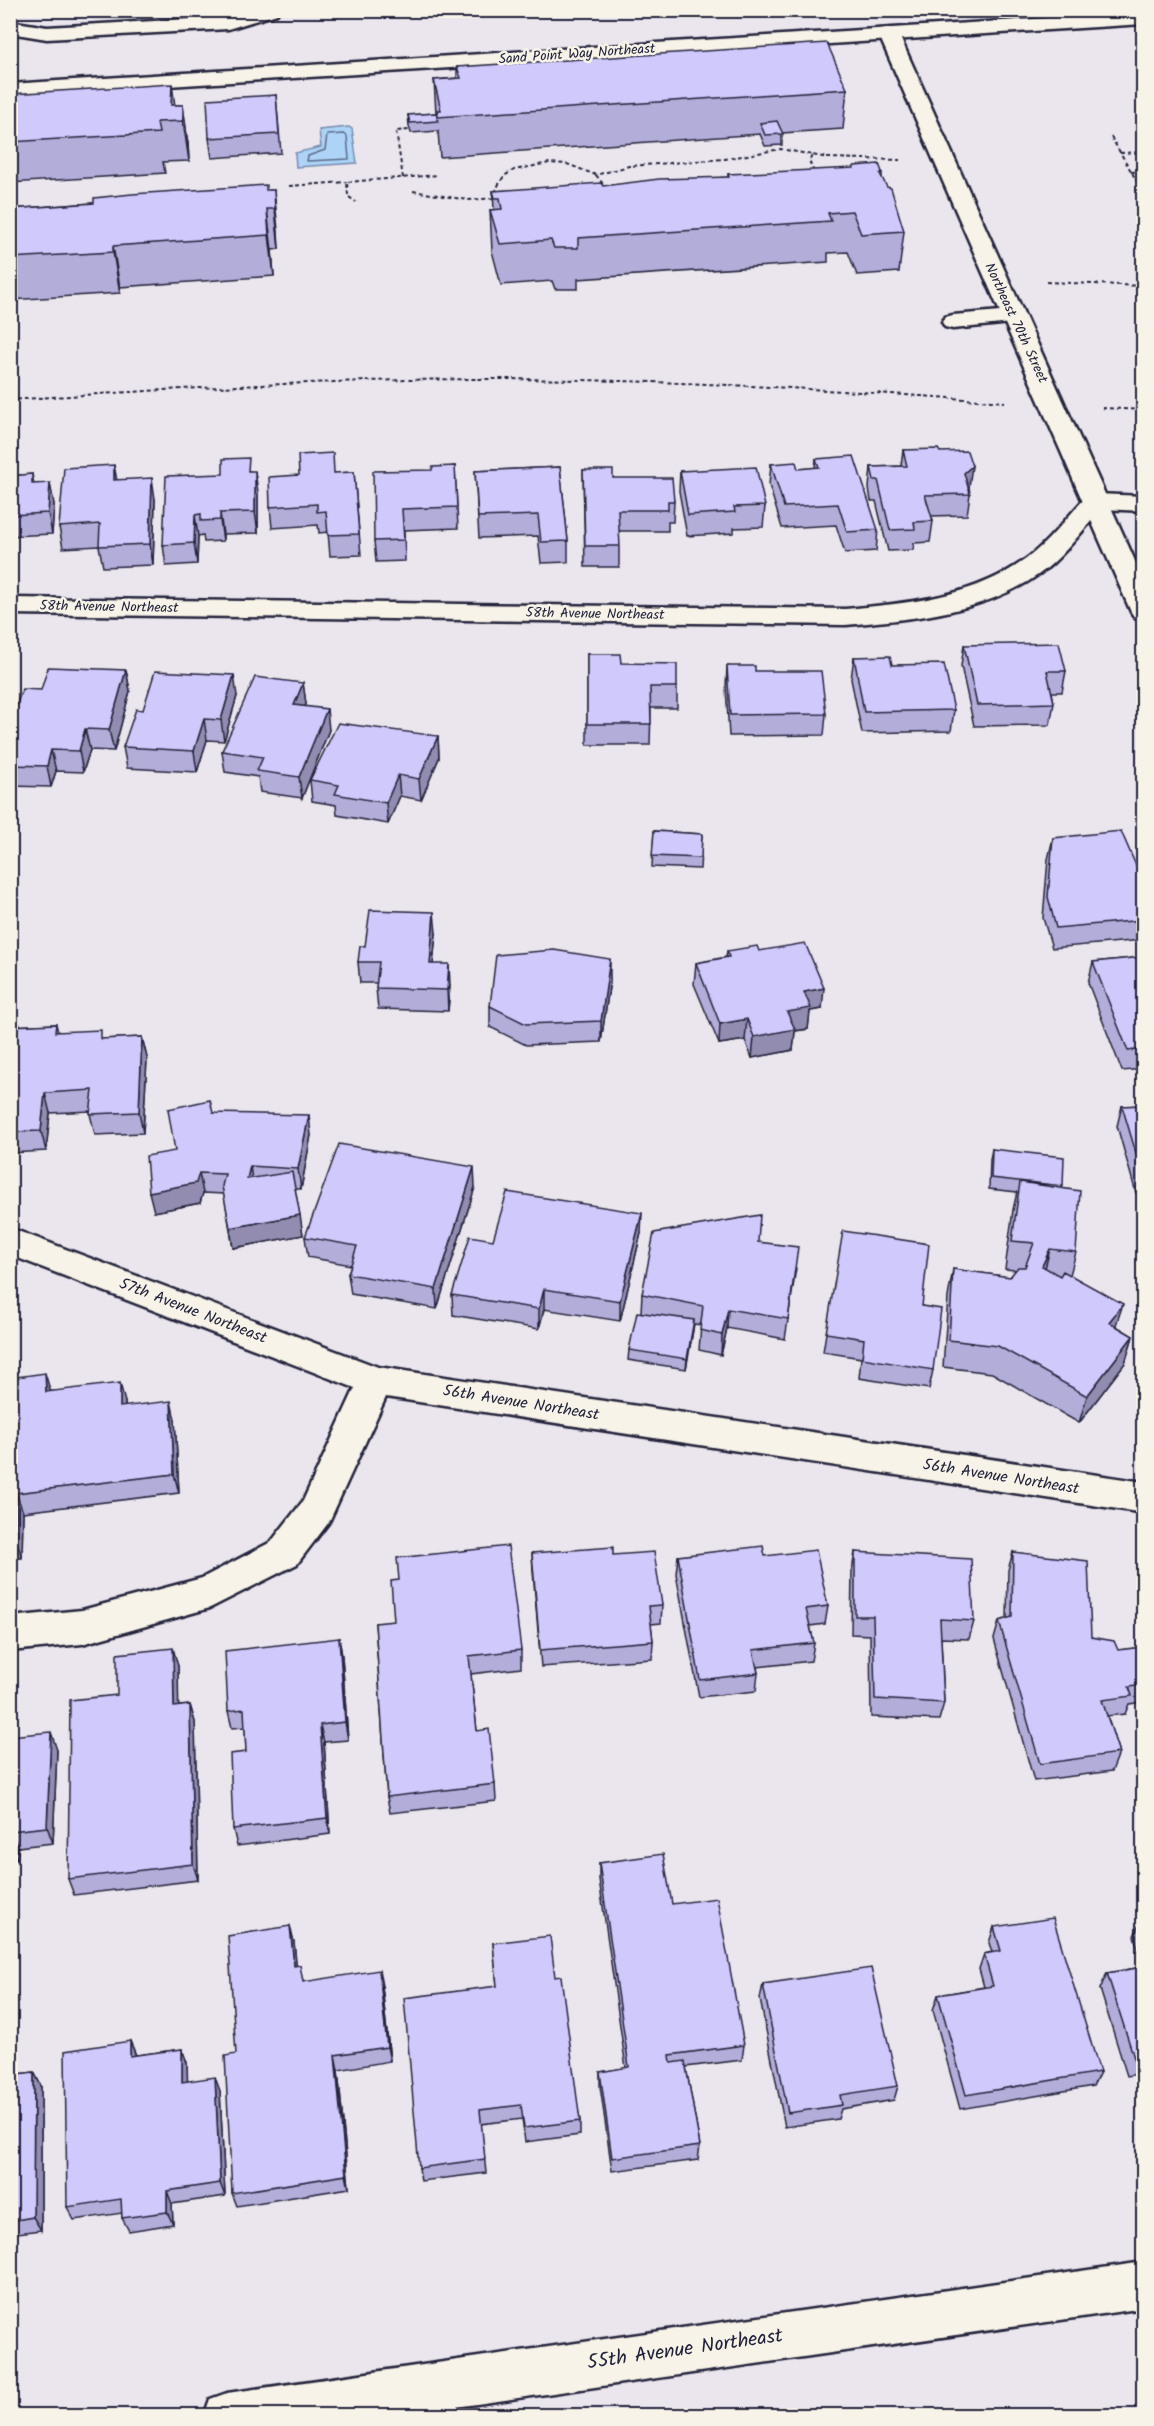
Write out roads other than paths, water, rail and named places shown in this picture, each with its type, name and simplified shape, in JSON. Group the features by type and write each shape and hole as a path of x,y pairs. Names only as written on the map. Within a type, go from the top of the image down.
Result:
{"main road":[{"path":"10,27 48,33 228,23 270,10"},
{"name":"Sand Point Way Northeast","path":"10,90 1143,18"},
{"name":"Northeast 70th Street","path":"889,35 1143,612"},
{"path":"953,322 1013,317"},
{"path":"1096,501 1143,504"},
{"name":"58th Avenue Northeast","path":"10,606 845,617 912,610 987,592 1036,564 1096,501"},
{"name":"57th Avenue Northeast","path":"10,1241 376,1381"},
{"path":"10,1634 82,1627 210,1592 284,1553 316,1511 376,1381"},
{"name":"56th Avenue Northeast","path":"376,1381 1143,1498"},
{"name":"55th Avenue Northeast","path":"227,2415 1143,2285"}],"water":[{"path":"349,127 352,129 357,163 296,167 295,153 321,147 319,130"}]}
